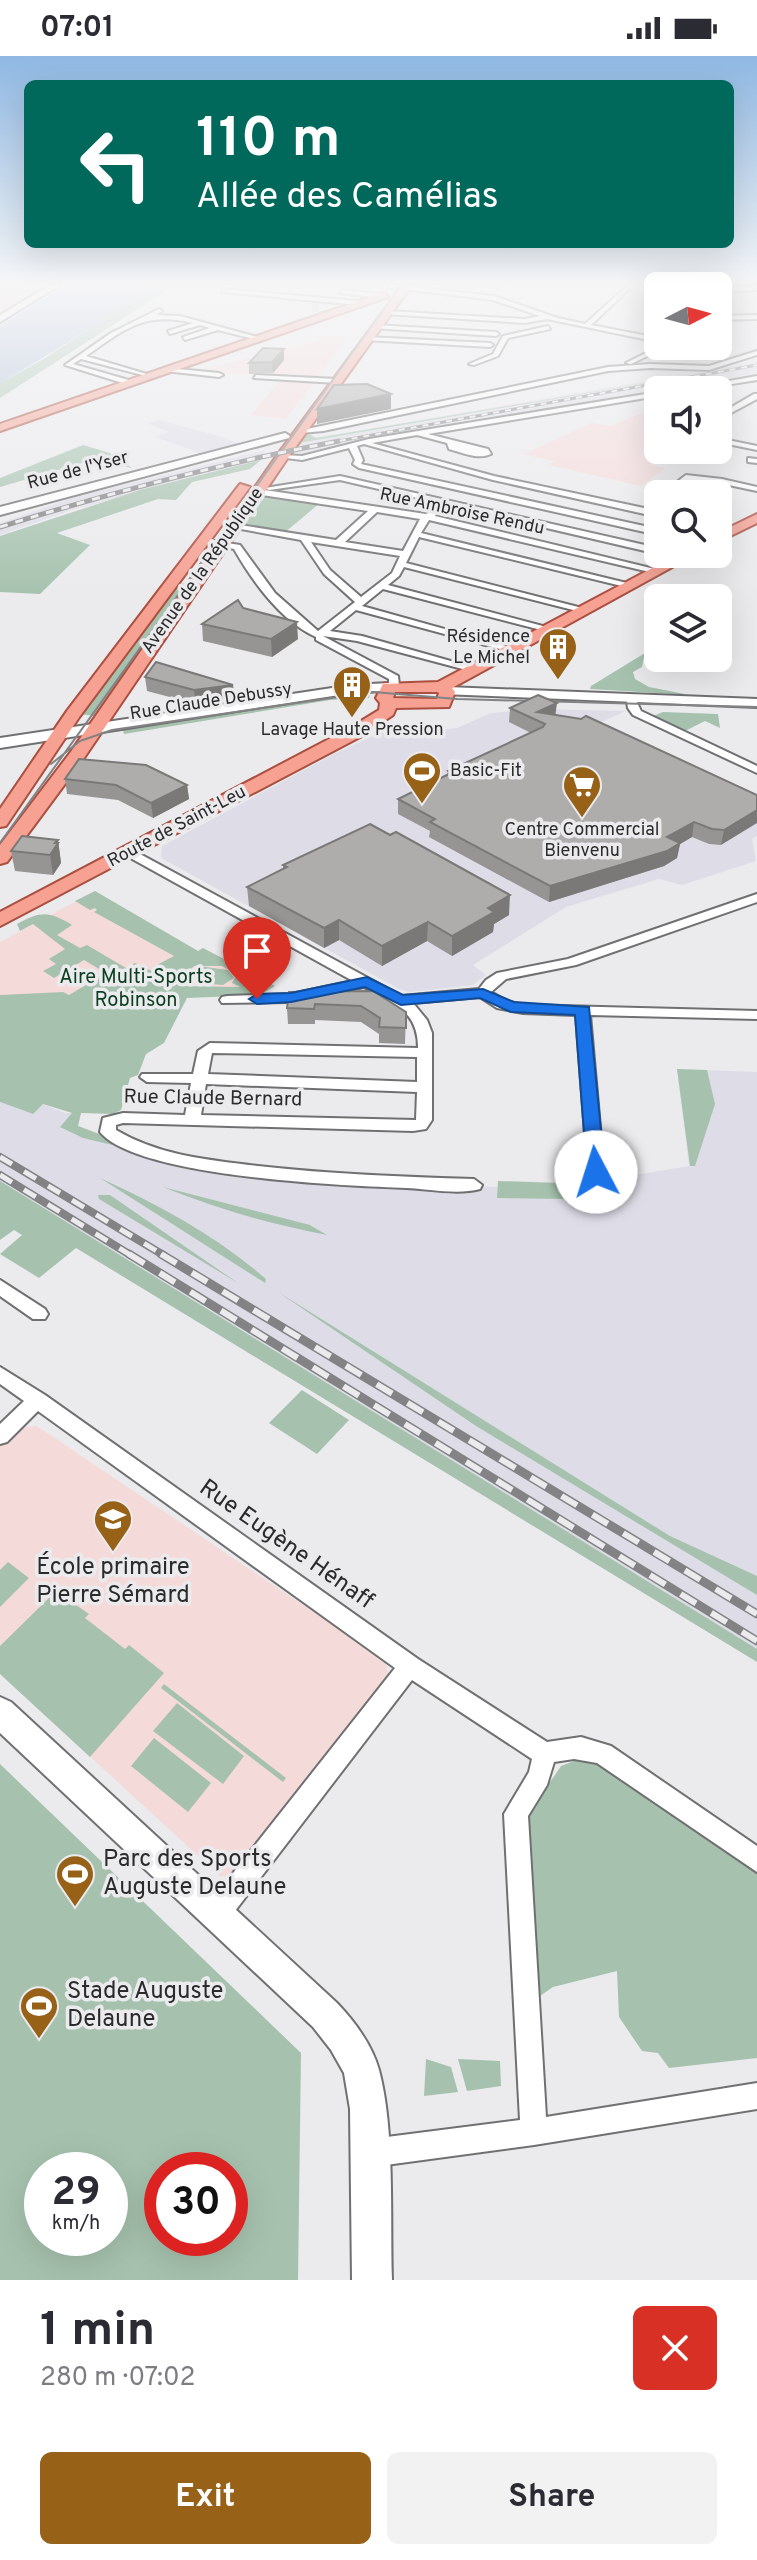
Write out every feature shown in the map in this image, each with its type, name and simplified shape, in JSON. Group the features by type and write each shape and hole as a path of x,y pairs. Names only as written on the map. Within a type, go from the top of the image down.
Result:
{"main road":[{"path":"0,428 112,389"},
{"name":"Avenue de la République","path":"0,822 51,740 201,542 324,389"},
{"name":"Avenue de la République","path":"0,858 91,735 259,490 282,445 301,431 325,389"},
{"path":"733,530 757,518"},
{"path":"389,694 444,689 474,669 662,568"},
{"path":"389,694 414,704 444,704 444,689"},
{"name":"Route de Saint-Leu","path":"0,920 354,733 386,713 389,694"},
{"name":"Route de Saint-Leu","path":"354,733 379,725 414,704"}],"street":[{"path":"301,431 325,429 515,389"},
{"path":"282,445 302,458 415,433 644,396"},
{"path":"732,410 757,396"},
{"path":"415,433 450,442"},
{"name":"Rue de l'Yser","path":"0,511 259,442 282,445"},
{"path":"732,443 757,448"},
{"path":"259,490 347,477 359,460 357,444"},
{"path":"357,444 644,511"},
{"path":"355,465 644,529"},
{"path":"337,468 329,475 644,548"},
{"path":"685,480 689,477 714,480"},
{"path":"322,635 396,574 427,517 493,478"},
{"path":"732,483 757,489"},
{"name":"Rue Ambroise Rendu","path":"259,490 427,517 658,571"},
{"path":"338,543 374,510"},
{"path":"234,527 338,543 585,610"},
{"path":"416,534 630,585"},
{"path":"304,538 327,572 357,605 511,649"},
{"path":"201,542 237,547 248,568 270,596 340,648 394,678 389,694"},
{"path":"381,586 549,629"},
{"path":"322,635 358,638 474,669"},
{"path":"340,648 339,643 343,640 358,638"},
{"path":"444,689 631,703 757,703"},
{"name":"Rue Claude Debussy","path":"51,740 389,694"},
{"path":"631,703 757,770"},
{"path":"0,743 51,740"},
{"path":"0,749 51,740"},
{"path":"129,852 401,1000 420,1020 426,1053 425,1087 147,1077"},
{"path":"483,993 502,976 571,962 757,898"},
{"path":"227,1000 291,998 367,982"},
{"path":"401,1000 483,993 511,1007 757,1015"},
{"path":"583,1011 596,1172"},
{"path":"192,1120 205,1051 213,1047 426,1053"},
{"name":"Rue Claude Bernard","path":"425,1087 424,1121 413,1126 118,1118 108,1122 106,1127 118,1138 196,1164 327,1180 474,1185"},
{"path":"0,1287 39,1314"},
{"name":"Rue Eugène Hénaff","path":"0,1374 410,1666 545,1754"},
{"path":"0,1436 38,1400"},
{"path":"216,1915 410,1666"},
{"path":"0,1712 325,2015 344,2037 361,2069 368,2109 372,2280"},
{"path":"534,2132 516,1814 539,1777 545,1754 565,1747 583,1747 603,1754 757,1860"},
{"path":"369,2153 534,2132 757,2096"}],"shaded area":[{"path":"273,389 309,389 286,419 251,415"},
{"path":"601,389 644,389 644,393 370,438 298,456 294,453 299,442"},
{"path":"644,412 644,464 665,468 649,480 644,480 641,486 549,465 554,461 524,454 591,423 611,426"},
{"path":"159,420 238,444 200,453 155,437 169,432 148,424"},
{"path":"265,450 261,460 75,509 0,535 0,523 75,497"},
{"path":"537,709 626,711 593,726 757,803 757,836 752,839 756,861 682,885 659,879 566,907 473,965 486,975 473,985 410,992 399,989 161,858 162,846 375,735 397,728 426,731 457,728 491,713"},
{"path":"95,891 198,951 203,948 254,975 237,989 174,983 76,998 0,999 0,942"},
{"path":"677,1069 757,1072 757,1661 0,1194 0,1102 32,1114 43,1104 65,1113 81,1113 78,1126 191,1166 328,1184 498,1187 498,1181 558,1182 577,1177 581,1184 689,1166"},
{"name":"École primaire Pierre Sémard","path":"37,1426 386,1661 388,1674 229,1877 220,1876 0,1674 0,1446 20,1428"}],"green space":[{"path":"0,389 14,389 0,398"},
{"path":"613,389 298,443 309,434 316,438"},
{"path":"83,445 110,453 132,468 92,460 0,487 0,478"},
{"path":"261,460 250,469 192,482 176,500 158,499 57,533 90,545 40,594 0,592 0,536 140,490"},
{"path":"265,496 320,503 284,533 245,525"},
{"path":"174,583 190,584 97,716 77,714"},
{"path":"644,654 642,667 633,672 635,679 649,687 690,695 590,689"},
{"path":"371,690 369,698 330,700 124,734 122,726"},
{"path":"663,712 718,714 720,728 705,721 685,731 653,716"},
{"name":"Aire Multi-Sports Robinson","path":"95,891 198,951 203,948 275,986 260,995 187,998 164,1043 146,1054 138,1075 130,1078 121,1110 113,1114 81,1113 78,1126 154,1155 83,1138 60,1127 72,1113 43,1104 33,1114 0,1102 0,995 63,992 69,995 106,973 84,960 54,978 43,971 56,964 49,959 65,949 33,924 20,931 17,924 25,920 45,914 57,917 72,925 57,935 80,948 87,945 126,968 135,963 183,986 240,987 232,983 237,974 222,966 194,966 190,970 192,981 188,984 153,967 174,956 94,912 97,910 95,908 90,910 75,901"},
{"path":"198,966 228,970 234,978 223,985 198,983 192,971"},
{"path":"677,1069 707,1070 715,1104 695,1166 690,1166"},
{"path":"100,1178 166,1210 207,1235 247,1263 266,1279 265,1283"},
{"path":"0,1181 757,1649 757,1662 76,1248 39,1278 0,1254 22,1235 14,1230 0,1240"},
{"path":"498,1181 581,1184 582,1191 566,1199 497,1198"},
{"path":"163,1187 310,1225 327,1235 244,1215"},
{"path":"98,1195 110,1195 238,1283 99,1199"},
{"path":"278,1292 670,1536 757,1576 757,1595 476,1426"},
{"path":"302,1390 349,1420 317,1454 269,1423"},
{"path":"8,1562 29,1578 0,1607 0,1570"},
{"path":"56,1591 89,1614 85,1618 125,1649 129,1645 164,1673 90,1757 0,1674 0,1646"},
{"path":"164,1684 286,1778 283,1782 161,1688"},
{"path":"177,1703 244,1756 223,1784 153,1731"},
{"path":"154,1738 211,1783 188,1812 131,1766"},
{"path":"579,1759 599,1764 757,1873 757,2058 669,2068 658,2053 642,2051 619,2017 617,1971 553,1987 540,1996 525,1819 561,1766"},
{"name":"Parc des Sports Auguste Delaune","path":"0,1764 301,2053 298,2280 0,2280"},
{"path":"426,2059 451,2067 458,2092 424,2096"},
{"path":"458,2059 500,2061 501,2086 467,2091"}],"building":[{"path":"331,389 378,389 391,394 317,409"},
{"path":"238,600 243,608 297,622 271,639 202,624"},
{"path":"156,662 233,685 194,690 145,677"},
{"name":"Centre Commercial Bienvenu","path":"538,695 557,703 537,712 581,719 586,716 757,795 757,810 724,830 694,822 667,837 680,843 667,851 550,886 430,822 435,819 398,799 451,773 448,771 543,727 545,724 510,708"},
{"path":"79,759 146,765 187,785 151,803 116,785 65,779"},
{"path":"370,824 390,835 396,832 510,895 488,908 494,912 452,936 428,922 382,946 339,920 324,928 247,887 287,867 283,865"},
{"path":"22,836 58,840 55,843 58,843 50,855 11,851"},
{"path":"373,991 406,1012 406,1028 379,1027 380,1018 361,1006 315,1004 314,1009 287,1008 289,992"}],"tram line":[{"path":"64,753 326,389"},
{"path":"64,753 80,741 112,730 373,692 457,699 757,707"},
{"path":"0,843 64,753"},
{"path":"51,764 64,753"}],"railway":[{"path":"339,441 626,389"},
{"path":"0,527 168,479 339,441"},
{"path":"328,443 339,441"},
{"path":"0,1157 165,1256"},
{"path":"0,1175 132,1256"},
{"path":"129,1254 757,1641"},
{"path":"161,1254 757,1614"}],"place":[{"name":"Résidence Le Michel","path":"558,681"},
{"name":"Lavage Haute Pression","path":"352,719"},
{"name":"Basic-Fit","path":"422,805"},
{"name":"Centre Commercial Bienvenu","path":"582,819"},
{"name":"École primaire Pierre Sémard","path":"113,1553"},
{"name":"Parc des Sports Auguste Delaune","path":"75,1908"},
{"name":"Stade Auguste Delaune","path":"39,2040"}],"route":[{"path":"257,999 291,998 367,982 401,1000 483,993 511,1007 583,1011 596,1172"}]}
